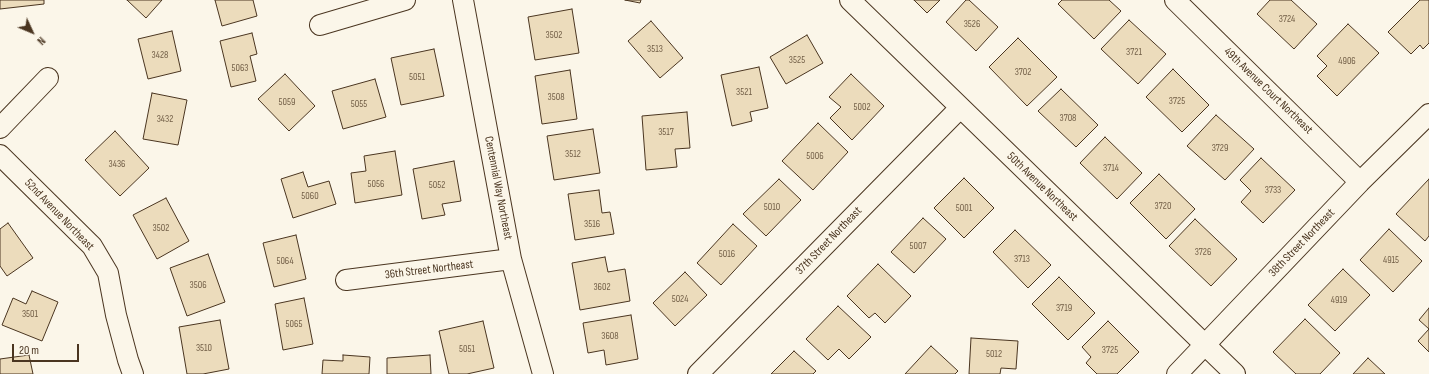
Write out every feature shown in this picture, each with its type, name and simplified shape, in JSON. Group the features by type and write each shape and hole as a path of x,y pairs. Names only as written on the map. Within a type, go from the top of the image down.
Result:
{"street":[{"path":"320,26 405,0"},
{"name":"Centennial Way Northeast","path":"463,0 511,259 543,374"},
{"name":"50th Avenue Northeast","path":"850,0 1236,374"},
{"name":"49th Avenue Court Northeast","path":"1175,0 1360,182"},
{"path":"0,128 48,78"},
{"name":"37th Street Northeast","path":"698,374 960,108"},
{"name":"38th Street Northeast","path":"1177,374 1360,182 1429,114"},
{"name":"52nd Avenue Northeast","path":"0,155 92,246 108,273 124,345 133,374"},
{"name":"36th Street Northeast","path":"346,280 511,259"}],"building":[{"path":"0,0 44,0 44,4 0,9"},
{"path":"127,0 162,0 146,18"},
{"path":"215,0 253,0 257,16 222,26"},
{"path":"625,0 641,0 640,3"},
{"path":"914,0 940,0 927,13"},
{"path":"966,0 969,0 998,27 976,51 946,22"},
{"path":"1062,0 1109,0 1121,11 1094,39 1058,4"},
{"path":"1270,0 1291,0 1317,24 1294,49 1257,14"},
{"path":"1420,0 1429,0 1429,43 1423,49 1420,45 1411,54 1388,32"},
{"path":"572,9 579,53 535,60 528,17"},
{"path":"1129,20 1166,54 1138,84 1101,49"},
{"path":"651,21 683,58 660,78 628,41"},
{"path":"1348,24 1379,53 1337,96 1317,76 1327,66 1317,56"},
{"path":"172,31 181,71 148,79 138,39"},
{"path":"252,33 257,54 250,56 256,81 231,87 220,41"},
{"path":"807,35 823,63 786,84 770,57"},
{"path":"1018,38 1057,77 1027,106 989,67"},
{"path":"434,49 444,96 401,105 391,58"},
{"path":"759,67 768,108 750,112 752,121 732,126 721,75"},
{"path":"1173,69 1209,105 1182,132 1146,97"},
{"path":"570,70 577,119 542,124 535,76"},
{"path":"285,74 315,106 289,131 258,99"},
{"path":"851,74 884,106 852,140 830,118 841,107 829,97"},
{"path":"375,79 386,117 343,129 332,91"},
{"path":"1061,89 1098,125 1076,147 1038,111"},
{"path":"152,93 187,100 178,145 143,139"},
{"path":"687,112 690,148 675,149 677,167 646,170 642,116"},
{"path":"1216,115 1254,149 1225,180 1187,146"},
{"path":"818,123 848,152 813,190 782,161"},
{"path":"593,129 600,173 554,180 547,136"},
{"path":"115,131 149,168 120,196 85,160"},
{"path":"1105,137 1142,173 1117,199 1080,163"},
{"path":"395,151 402,195 355,203 351,173 366,171 364,156"},
{"path":"1261,158 1295,190 1263,223 1241,202 1251,191 1240,180"},
{"path":"454,161 461,201 442,204 445,215 422,219 413,169"},
{"path":"303,172 308,187 329,181 336,204 293,218 281,179"},
{"path":"1159,174 1195,209 1166,239 1130,203"},
{"path":"964,178 994,208 964,238 934,208"},
{"path":"779,179 801,200 766,236 743,214"},
{"path":"1429,179 1429,236 1425,241 1396,214"},
{"path":"599,190 602,213 610,212 614,234 575,240 568,194"},
{"path":"166,198 189,241 157,259 133,215"},
{"path":"923,218 946,239 914,273 891,252"},
{"path":"1195,219 1237,259 1211,286 1169,246"},
{"path":"8,223 33,258 7,276 0,266 0,229"},
{"path":"733,224 757,246 721,285 697,263"},
{"path":"1389,229 1422,261 1393,292 1360,260"},
{"path":"1015,230 1051,265 1028,288 993,252"},
{"path":"296,235 306,279 274,287 263,243"},
{"path":"208,254 225,302 187,316 170,268"},
{"path":"605,257 608,272 625,269 630,301 580,310 572,263"},
{"path":"878,264 911,296 885,323 875,313 869,318 847,296"},
{"path":"1343,269 1370,295 1335,331 1308,305"},
{"path":"685,272 707,295 675,326 653,303"},
{"path":"1059,277 1095,313 1068,340 1032,304"},
{"path":"32,291 58,302 42,341 2,325 13,298 26,304"},
{"path":"304,298 313,344 283,350 275,304"},
{"path":"838,306 871,337 849,359 839,349 828,360 806,339"},
{"path":"1429,308 1429,329 1419,320"},
{"path":"631,315 638,359 606,365 604,350 588,353 583,323"},
{"path":"1305,319 1340,353 1320,374 1296,374 1273,352"},
{"path":"220,320 229,369 203,374 187,374 179,327"},
{"path":"483,321 494,368 467,374 449,374 439,331"},
{"path":"1108,321 1139,352 1117,374 1097,374 1086,363 1091,357 1082,347"},
{"path":"1429,329 1429,352 1418,341"},
{"path":"971,338 1018,341 1016,369 1001,368 1000,374 969,374"},
{"path":"931,346 958,371 955,374 905,374"},
{"path":"794,351 816,371 813,374 771,374"},
{"path":"29,355 33,374 0,374 0,359"},
{"path":"343,355 370,357 369,374 322,374 323,360 343,361"},
{"path":"430,355 431,374 387,374 387,358"},
{"path":"1368,358 1385,374 1353,374"}]}
